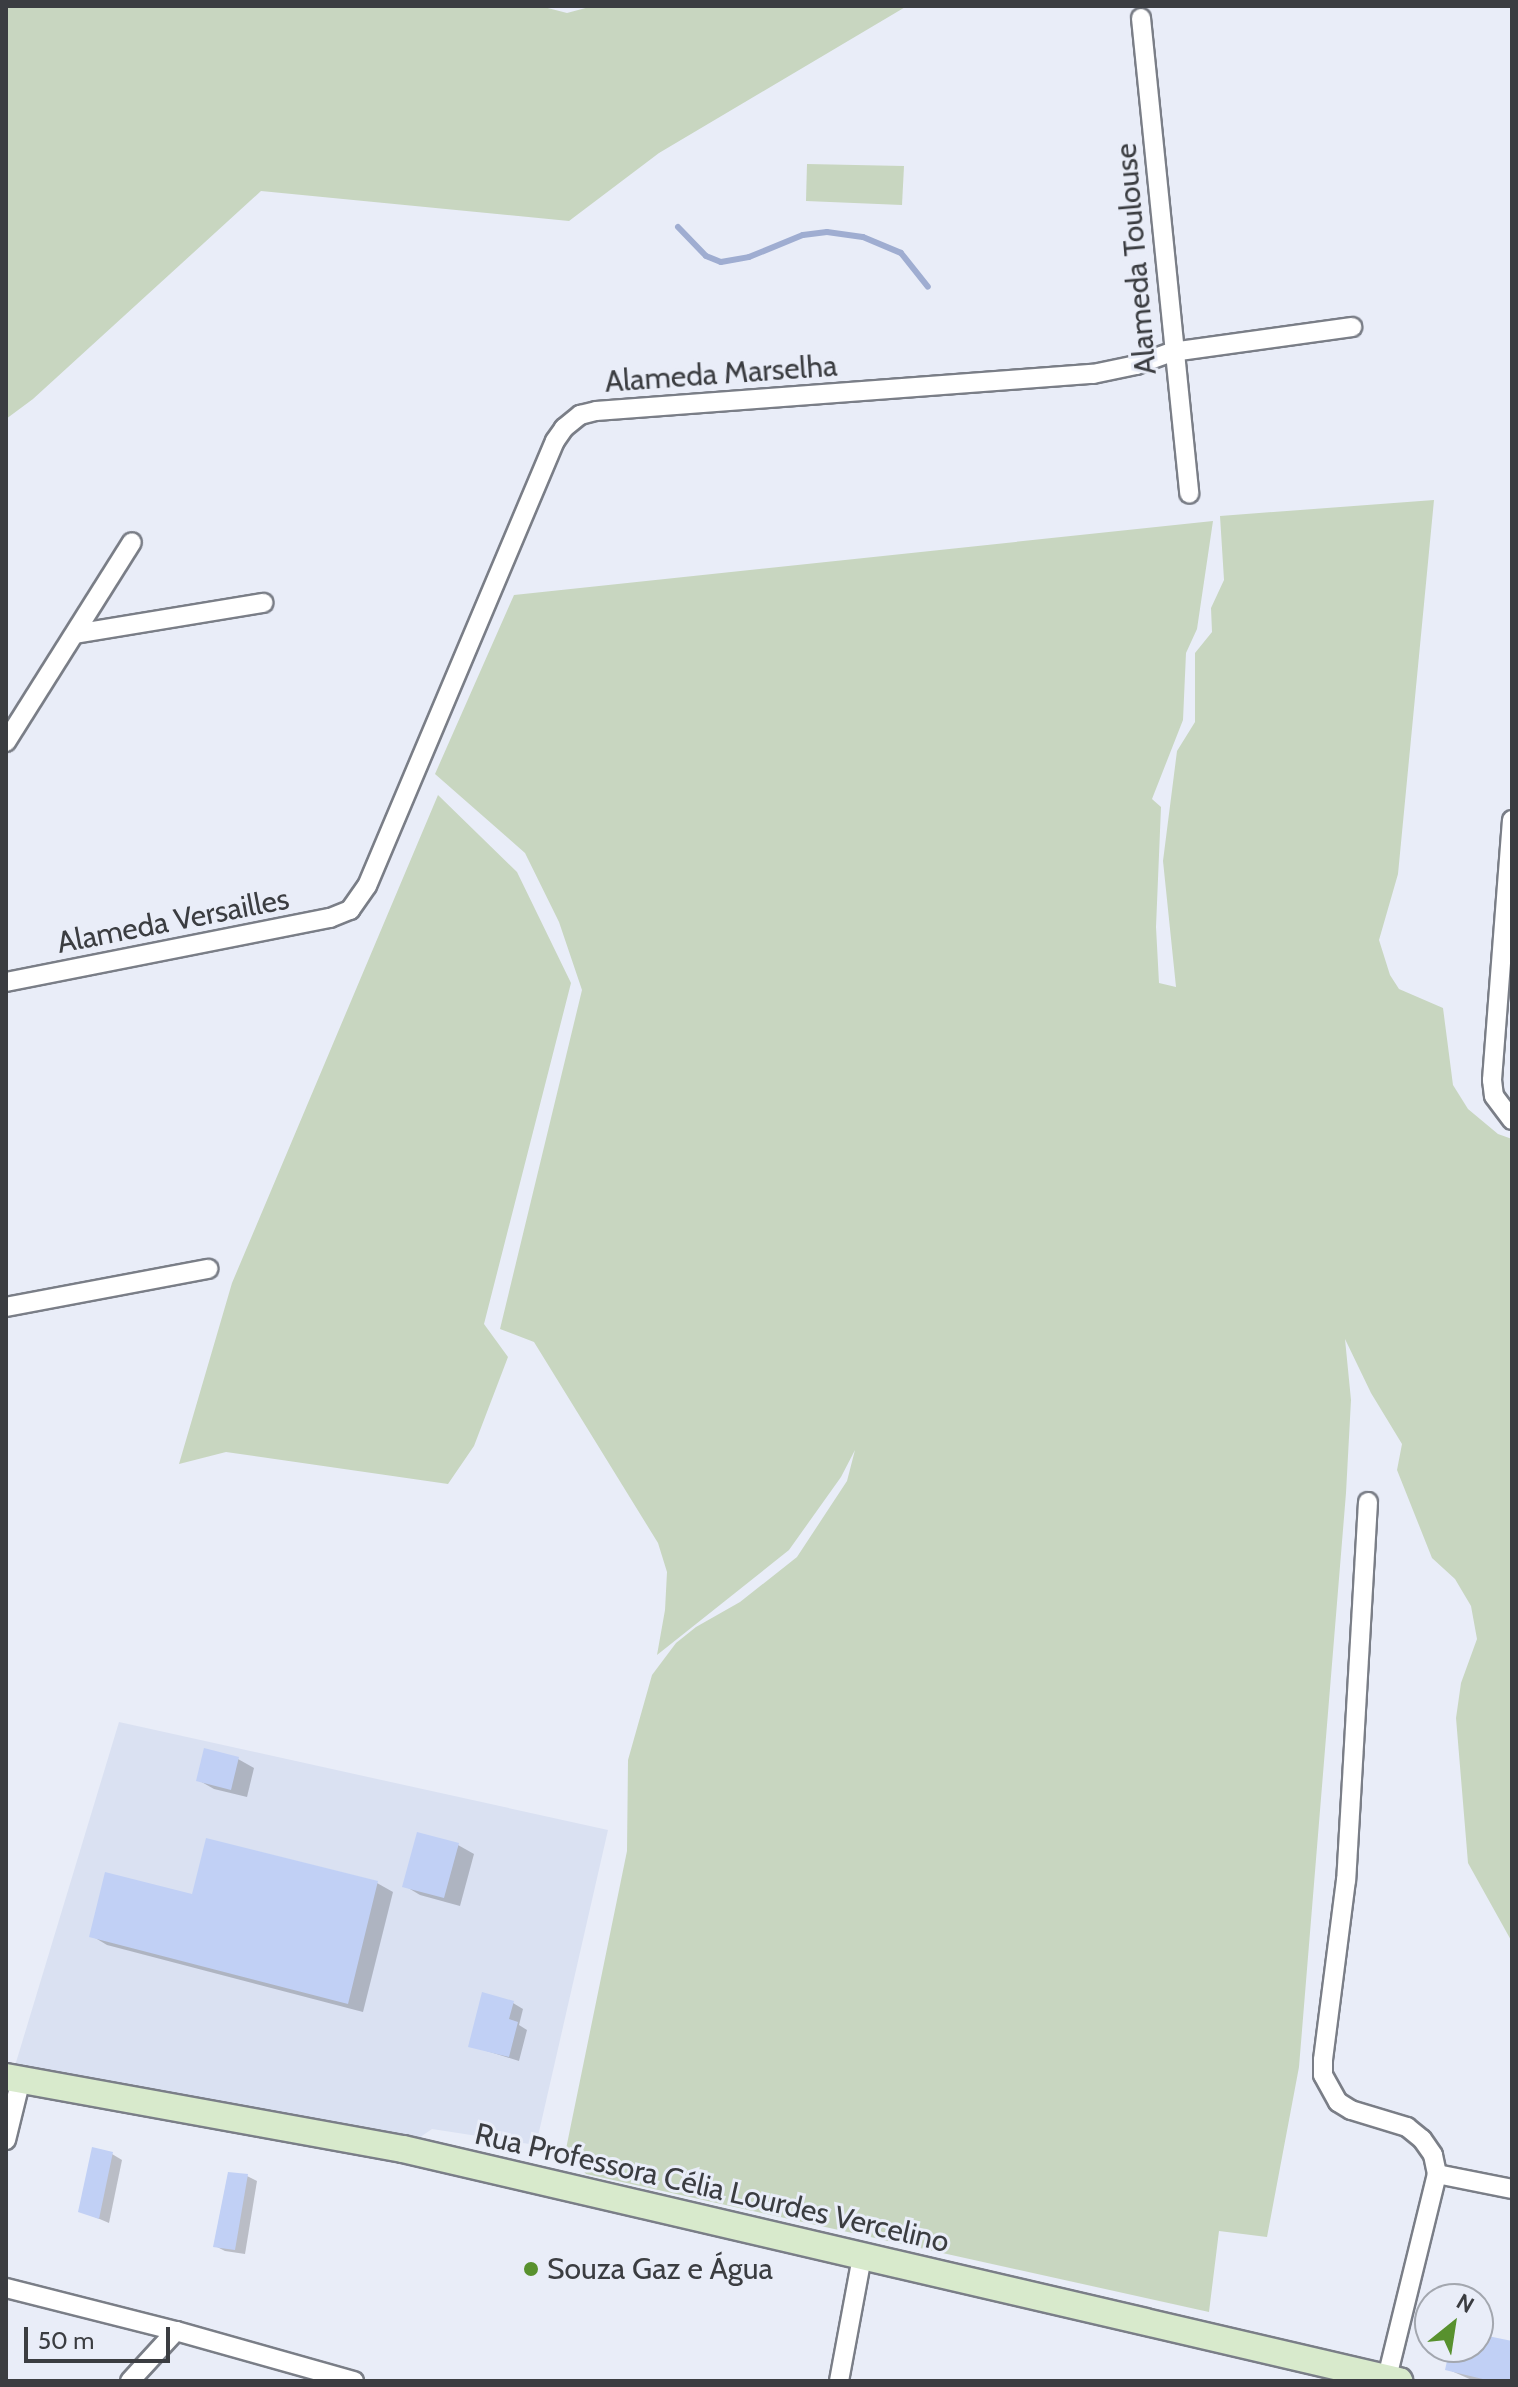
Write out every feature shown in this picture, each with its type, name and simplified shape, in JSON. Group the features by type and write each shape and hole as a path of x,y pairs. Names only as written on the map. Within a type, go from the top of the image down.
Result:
{"main road":[{"name":"Rua Professora Célia Lourdes Vercelino","path":"13,2078 388,2145 1393,2380"}],"street":[{"name":"Alameda Toulouse","path":"1141,18 1172,352 1189,494"},
{"name":"Alameda Marselha","path":"350,910 367,886 555,441 575,418 607,410 1093,374 1136,365 1172,352 1352,327"},
{"path":"6,742 132,542"},
{"path":"75,634 263,603"},
{"path":"1512,820 1492,1080 1494,1096 1512,1120"},
{"name":"Alameda Versailles","path":"6,982 330,918 350,910"},
{"path":"6,1307 208,1269"},
{"path":"1368,1502 1346,1880 1323,2075 1329,2090 1351,2110 1407,2127 1422,2139 1433,2155 1437,2174 1393,2380"},
{"path":"6,2140 13,2078"},
{"path":"1437,2174 1512,2189"},
{"path":"839,2381 862,2257"},
{"path":"6,2288 354,2381"},
{"path":"130,2381 176,2331"}],"shaded area":[{"path":"119,1722 608,1830 536,2145 432,2129 413,2142 14,2069"}],"green space":[{"path":"6,6 540,6 567,13 593,6 907,6 659,153 569,221 261,191 33,399 6,419"},
{"path":"807,164 904,166 902,205 806,201"},
{"path":"1434,500 1398,874 1379,940 1390,975 1399,989 1443,1008 1453,1085 1468,1109 1498,1134 1512,1139 1512,1942 1468,1863 1456,1718 1461,1683 1477,1639 1471,1606 1455,1579 1432,1558 1397,1470 1402,1444 1371,1393 1345,1339 1351,1400 1346,1493 1299,2067 1267,2237 1219,2231 1209,2312 586,2174 566,2149 627,1851 628,1760 652,1675 676,1643 696,1627 740,1602 797,1557 847,1481 855,1450 841,1477 789,1550 657,1655 665,1610 667,1572 658,1543 534,1342 500,1329 582,990 559,922 525,853 435,774 514,595 1213,521 1197,629 1186,653 1183,720 1152,799 1161,807 1156,927 1159,983 1176,987 1163,861 1177,751 1195,722 1195,653 1212,632 1211,608 1224,580 1220,516"},
{"path":"438,795 517,872 571,983 484,1324 508,1357 474,1446 448,1484 226,1452 179,1464 232,1283"}],"building":[{"path":"204,1748 239,1757 231,1790 196,1781"},
{"path":"417,1832 459,1843 444,1898 402,1887"},
{"path":"206,1838 378,1881 348,2004 89,1937 105,1872 192,1894"},
{"path":"482,1992 514,2001 509,2019 518,2022 509,2057 468,2047"},
{"path":"92,2147 113,2152 99,2219 78,2212"},
{"path":"228,2172 248,2174 235,2250 213,2247"},
{"path":"1494,2337 1512,2341 1512,2381 1491,2381 1445,2370 1447,2363 1494,2363"}],"waterway":[{"path":"678,227 706,256 721,262 749,257 803,235 827,232 863,237 901,253 928,287"}],"place":[{"name":"Souza Gaz e Água","path":"531,2269"}]}
